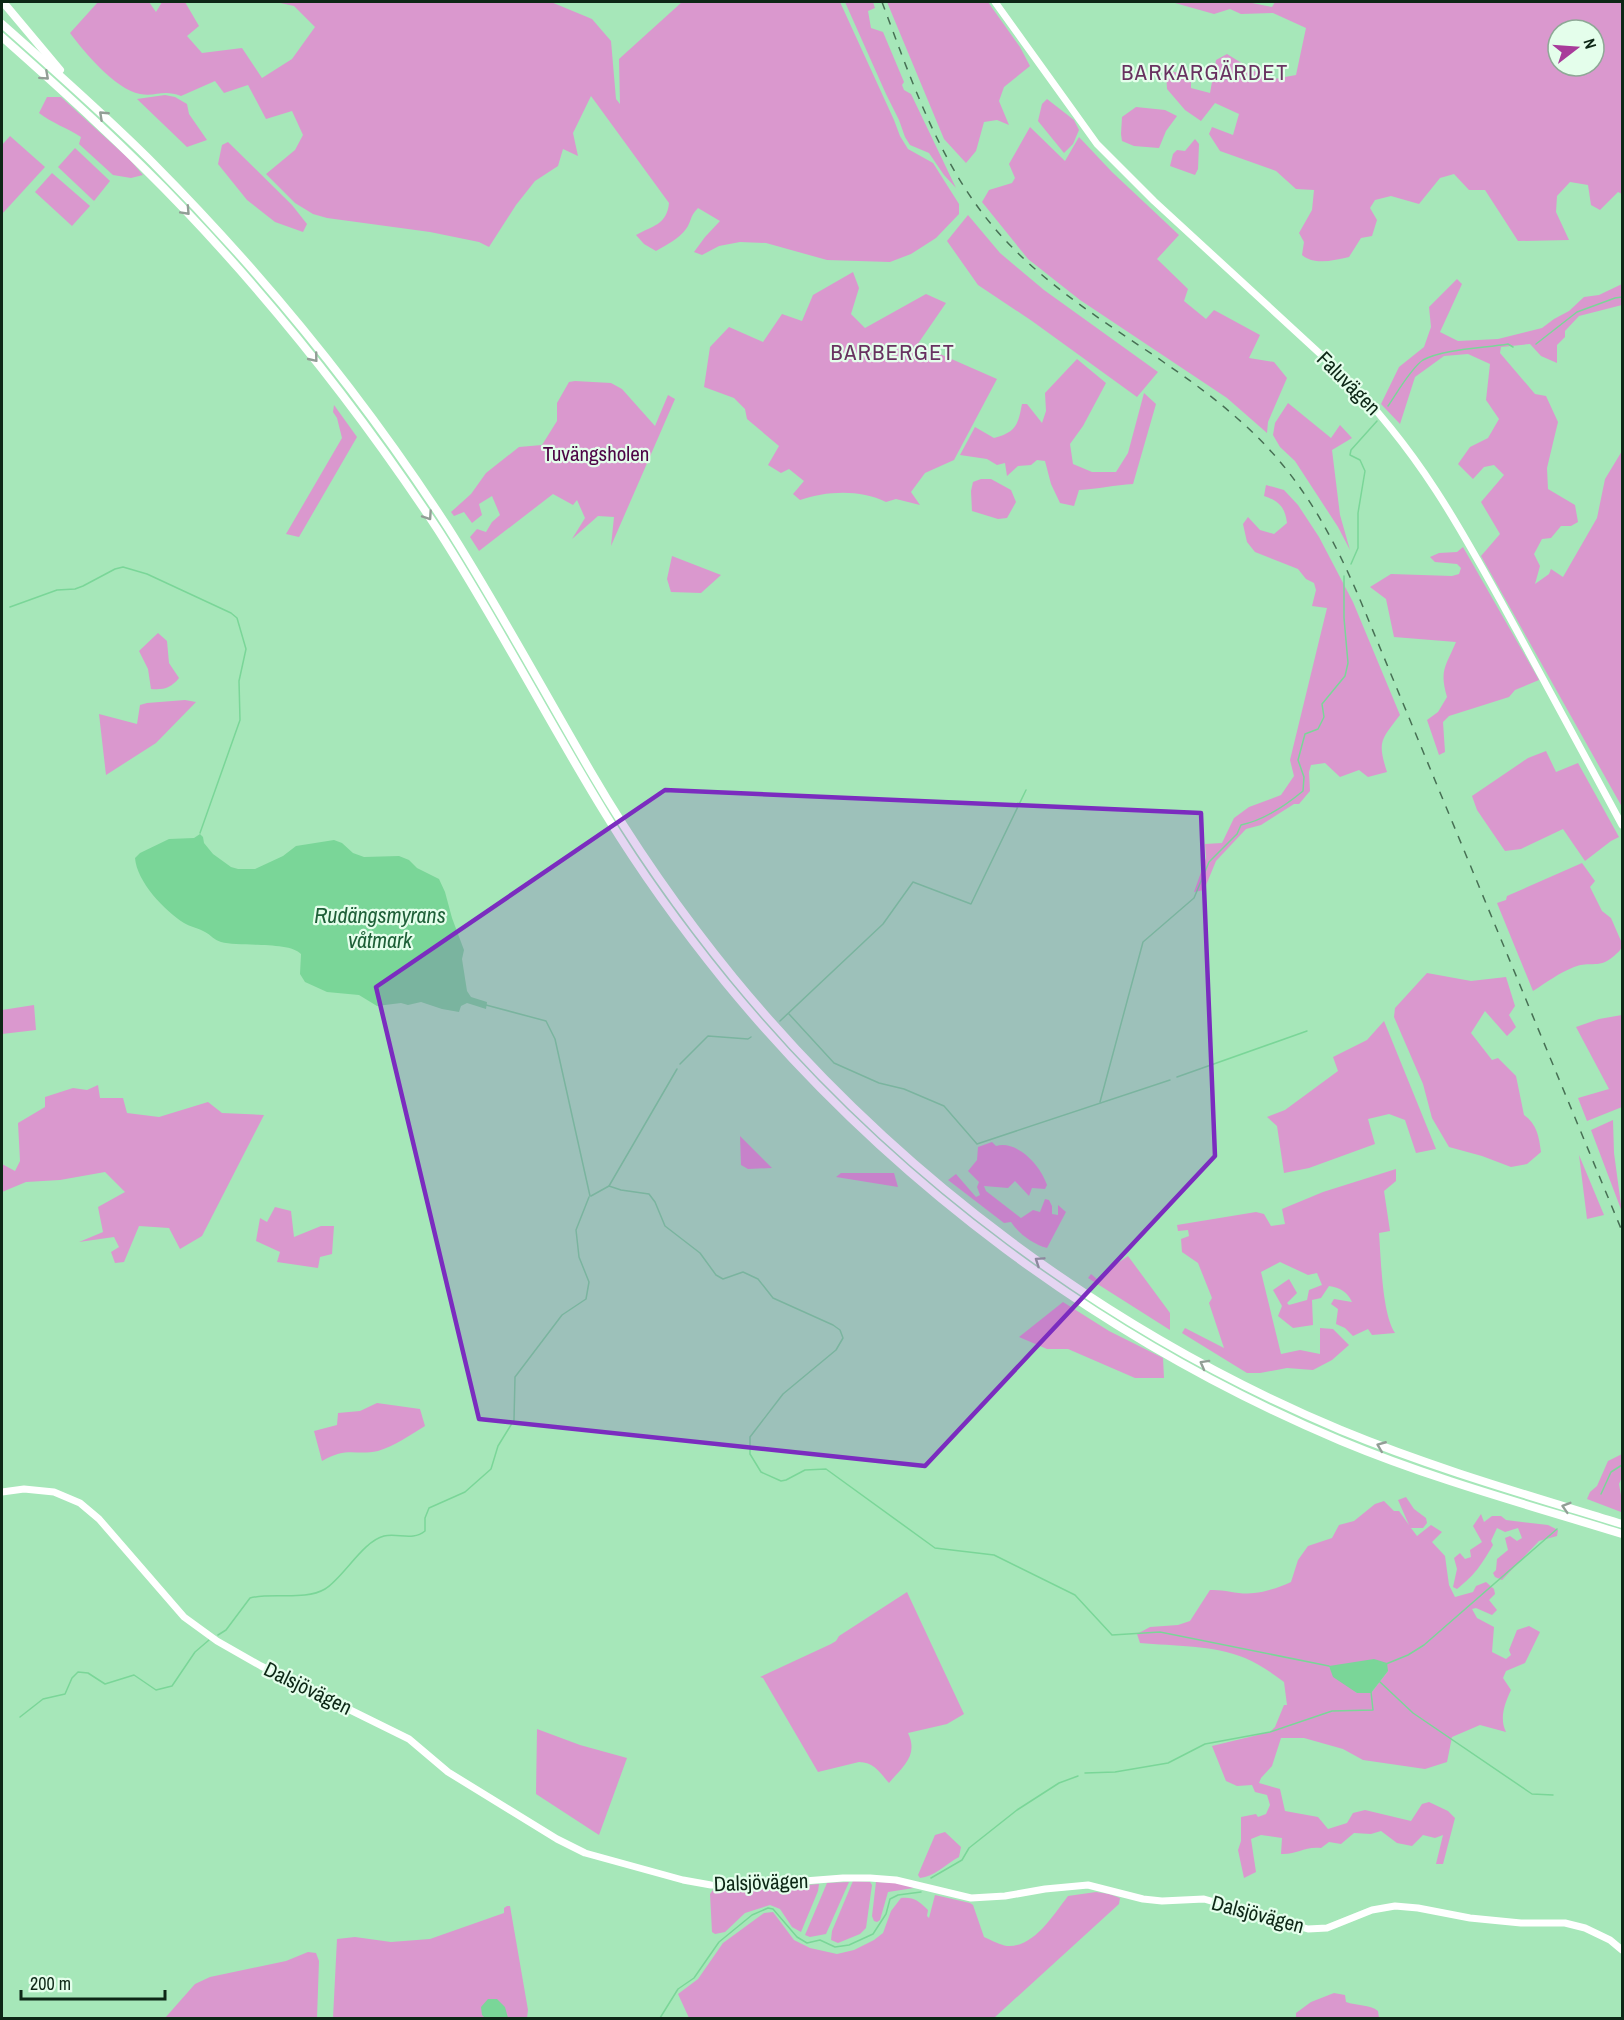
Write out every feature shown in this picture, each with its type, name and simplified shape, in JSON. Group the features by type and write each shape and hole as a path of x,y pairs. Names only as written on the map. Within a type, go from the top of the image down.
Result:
{"highway":[{"path":"3,2 79,93"},
{"path":"2,24 149,159 231,244 332,365 397,453 448,528 592,774 643,856 733,977 816,1070 869,1123 928,1176 1020,1248 1112,1310 1230,1378 1300,1412 1395,1451 1488,1483 1623,1524"},
{"path":"2,37 111,136 183,208 260,292 324,370 440,532 589,788 664,903 761,1024 808,1076 870,1137 912,1175 1013,1255 1160,1352 1226,1387 1288,1417 1394,1462 1623,1534"}],"street":[{"name":"Faluvägen","path":"995,2 1097,144 1154,201 1342,374 1368,400 1405,444 1457,522 1623,825"},
{"name":"Dalsjövägen","path":"2,1492 24,1489 54,1492 80,1503 99,1519 184,1617 217,1641 261,1666 409,1739 448,1772 557,1839 585,1853 683,1880 711,1885 740,1886 870,1878 896,1880 971,1898 1088,1886 1143,1899 1162,1901 1204,1899 1308,1929 1327,1928 1372,1910 1395,1906 1418,1908 1470,1918 1565,1923 1585,1928 1610,1940 1623,1950"}],"highlighted area":[{"path":"665,790 1201,813 1215,1156 925,1466 479,1419 376,987"}],"green space":[{"path":"98,2 149,2 156,12 162,2 185,2 199,26 187,36 202,53 242,48 262,78 292,59 315,27 294,6 276,2 551,2 592,19 611,41 616,99 620,104 619,59 682,2 840,2 900,136 908,149 933,163 959,204 959,214 936,238 911,254 890,262 827,260 766,243 740,242 719,246 702,255 694,252 720,221 698,208 683,233 656,251 644,244 636,235 662,220 669,203 591,96 573,133 578,156 563,149 558,166 535,181 516,205 489,247 479,242 430,232 327,218 313,214 295,203 266,174 295,150 303,135 292,111 266,119 248,85 224,93 215,81 181,96 169,93 146,95 130,91 101,69 70,33"},
{"path":"845,2 873,2 875,8 868,11 871,28 883,32 904,82 902,85 904,90 911,94 956,188 929,153 910,145 905,137"},
{"path":"887,2 988,2 1020,47 1030,66 1004,87 999,101 1009,125 997,120 984,122 976,151 966,163 944,139"},
{"path":"1175,2 1247,2 1272,7 1275,2 1622,2 1622,194 1618,192 1600,210 1591,205 1588,185 1570,182 1557,196 1556,212 1569,240 1518,241 1485,190 1469,190 1454,174 1440,178 1419,204 1391,196 1375,200 1370,208 1377,220 1372,236 1361,238 1349,257 1325,261 1307,258 1302,255 1304,242 1299,233 1312,210 1314,190 1296,189 1276,171 1220,151 1209,134 1212,127 1233,135 1239,114 1215,103 1201,121 1185,110 1167,89 1166,70 1191,76 1191,88 1210,93 1216,60 1227,54 1269,80 1296,75 1306,28 1273,13 1241,14 1230,9 1214,14"},
{"path":"165,95 175,97 187,104 189,114 207,140 187,147 137,99"},
{"path":"47,97 61,97 129,159 143,175 131,178 113,175 79,144 81,137 39,113"},
{"path":"1047,99 1074,120 1079,130 1073,144 1064,153 1038,121 1042,104"},
{"path":"1136,107 1165,110 1177,116 1166,131 1159,148 1134,146 1122,141 1122,117"},
{"path":"1030,127 1065,161 1079,137 1112,172 1179,235 1157,259 1188,289 1184,301 1206,319 1214,310 1260,335 1249,358 1274,362 1287,378 1268,422 1267,433 1227,398 1080,300 1028,259 982,202 989,190 1012,183 1015,178 1009,164"},
{"path":"10,136 45,167 2,214 2,145"},
{"path":"1195,139 1199,144 1198,169 1195,175 1170,166 1173,154 1177,150 1185,151"},
{"path":"228,142 292,205 307,224 303,232 275,222 247,200 218,164 222,145"},
{"path":"75,148 110,181 94,201 58,167"},
{"path":"52,173 90,206 72,226 35,192"},
{"path":"968,215 1000,253 1044,290 1158,372 1137,397 978,285 947,241"},
{"path":"853,272 859,288 851,314 865,328 926,294 946,303 915,348 921,355 940,354 997,379 954,460 925,473 911,492 920,505 896,499 886,502 854,493 832,493 800,500 793,494 804,481 789,469 781,473 768,465 779,446 747,419 745,409 734,398 704,387 710,347 729,327 763,342 782,314 802,321 813,295"},
{"path":"1457,279 1462,284 1440,332 1458,341 1498,339 1542,328 1569,311 1584,297 1599,295 1622,284 1622,305 1579,316 1565,331 1565,337 1557,345 1557,363 1541,356 1530,344 1501,347 1500,353 1535,394 1546,396 1558,422 1547,468 1548,489 1575,505 1578,522 1571,526 1561,526 1551,538 1542,539 1534,554 1540,566 1535,584 1549,574 1551,569 1563,577 1597,518 1605,479 1622,451 1622,807 1481,556 1500,534 1481,502 1504,475 1494,465 1484,467 1473,479 1458,464 1470,447 1488,438 1499,419 1486,400 1490,364 1468,354 1444,356 1415,377 1400,424 1381,404 1399,367 1424,347 1431,327 1429,307"},
{"path":"1077,359 1106,383 1083,426 1070,444 1073,464 1092,472 1116,472 1128,453 1144,393 1156,404 1133,484 1079,490 1074,506 1060,503 1051,484 1045,461 1037,460 1031,465 1018,466 1007,476 1005,463 997,465 987,459 960,455 975,427 994,438 1015,427 1022,404 1027,404 1042,423 1046,411 1045,393"},
{"name":"Tuvängsholen","path":"569,382 611,383 622,389 655,426 668,395 675,399 611,546 614,517 598,516 572,539 585,518 577,500 573,505 553,494 479,551 470,537 477,529 486,532 500,515 492,496 479,504 482,515 472,523 464,512 454,516 451,512 471,494 486,473 519,447 542,445 557,421 557,403"},
{"path":"1288,403 1331,438 1340,425 1352,438 1332,450 1340,515 1350,550 1338,527 1295,461 1280,447 1273,435 1275,423"},
{"path":"334,405 357,437 299,537 286,534 342,438 337,418 333,412"},
{"path":"991,479 1011,490 1016,502 1007,518 998,519 972,511 973,482"},
{"path":"1266,485 1284,490 1298,505 1319,537 1353,602 1400,715 1383,741 1382,754 1387,772 1368,777 1359,770 1340,777 1325,763 1311,765 1310,791 1299,804 1294,804 1261,825 1246,829 1216,861 1204,890 1194,892 1206,858 1205,844 1222,843 1234,818 1249,807 1281,795 1294,776 1290,760 1327,608 1312,606 1316,590 1314,583 1306,579 1298,569 1255,552 1247,542 1243,524 1248,517 1260,530 1274,534 1287,523 1280,505 1264,496"},
{"path":"1463,547 1539,680 1515,690 1509,697 1449,716 1443,722 1445,752 1439,755 1427,720 1438,712 1447,697 1444,674 1456,642 1394,637 1386,599 1370,587 1391,574 1452,576 1459,574 1461,568 1457,564 1435,562 1430,557 1439,553 1457,552"},
{"path":"672,556 721,575 701,593 671,592 667,579"},
{"path":"158,633 167,641 169,663 179,678 167,688 151,689 148,669 139,651"},
{"path":"185,700 196,702 156,743 106,775 99,714 137,724 140,705"},
{"path":"1546,751 1556,772 1578,763 1619,837 1585,861 1563,829 1521,849 1505,851 1477,810 1472,796 1528,758"},
{"path":"1582,863 1595,881 1590,887 1602,911 1611,918 1622,940 1621,947 1618,953 1603,963 1574,967 1533,991 1497,903 1506,900 1507,896"},
{"path":"1427,973 1471,981 1506,977 1515,1006 1509,1015 1516,1027 1507,1036 1485,1011 1471,1033 1492,1060 1498,1058 1516,1076 1524,1115 1535,1127 1541,1152 1527,1164 1511,1167 1449,1147 1432,1118 1423,1084 1394,1017 1395,1008"},
{"path":"34,1005 36,1030 2,1034 2,1010"},
{"path":"1622,1015 1622,1107 1587,1121 1578,1098 1609,1089 1576,1027 1599,1019"},
{"path":"1384,1021 1436,1149 1416,1153 1405,1120 1389,1114 1368,1119 1375,1144 1309,1168 1284,1173 1277,1126 1267,1117 1285,1110 1338,1071 1333,1057 1367,1040"},
{"path":"98,1085 100,1098 123,1098 127,1113 159,1117 208,1102 222,1113 264,1115 202,1236 180,1249 169,1228 139,1226 124,1262 115,1263 111,1252 119,1247 114,1237 79,1242 103,1232 98,1207 125,1192 105,1172 60,1180 26,1182 2,1192 2,1164 15,1171 20,1161 18,1123 45,1107 45,1097 73,1088 87,1090"},
{"path":"1613,1120 1614,1153 1622,1212 1591,1130"},
{"path":"740,1136 772,1168 748,1169 741,1165"},
{"path":"992,1142 996,1146 1012,1147 1028,1156 1040,1170 1047,1185 1045,1189 1032,1188 1029,1196 1015,1181 1008,1188 984,1186 986,1191 1021,1218 1033,1210 1040,1212 1045,1199 1049,1200 1052,1206 1052,1214 1058,1215 1058,1205 1066,1212 1047,1248 1027,1238 1011,1222 1004,1223 948,1180 956,1174 976,1197 980,1195 977,1187 979,1182 968,1171 977,1160 978,1147"},
{"path":"1579,1155 1604,1215 1587,1219"},
{"path":"1396,1169 1396,1181 1384,1191 1390,1231 1379,1233 1387,1313 1395,1333 1372,1335 1368,1329 1353,1336 1345,1328 1336,1324 1338,1309 1331,1304 1334,1299 1352,1302 1343,1291 1329,1286 1321,1298 1312,1300 1313,1325 1293,1328 1278,1316 1282,1306 1273,1290 1289,1279 1297,1293 1287,1303 1289,1305 1307,1300 1309,1290 1322,1285 1317,1273 1308,1275 1280,1262 1261,1272 1281,1354 1300,1350 1320,1354 1320,1328 1333,1329 1349,1345 1332,1360 1313,1370 1287,1368 1247,1373 1182,1333 1185,1328 1224,1348 1209,1303 1212,1298 1198,1263 1182,1252 1181,1239 1189,1236 1188,1230 1178,1231 1177,1225 1256,1212 1264,1214 1271,1226 1285,1224 1282,1209 1323,1192"},
{"path":"841,1173 894,1173 898,1187 836,1177"},
{"path":"275,1207 291,1211 294,1237 321,1226 334,1226 332,1254 320,1257 318,1268 277,1262 280,1252 256,1241 260,1218 267,1222"},
{"path":"1128,1256 1170,1313 1170,1330 1088,1278 1091,1274 1098,1280 1102,1279 1102,1274"},
{"path":"1063,1302 1109,1331 1163,1358 1164,1378 1135,1378 1068,1349 1047,1349 1019,1337"},
{"path":"377,1403 420,1409 425,1426 384,1449 338,1454 322,1461 314,1431 337,1425 338,1413 360,1411"},
{"path":"1622,1454 1622,1477 1619,1484 1621,1512 1587,1499 1590,1492 1597,1486 1608,1461"},
{"path":"1406,1497 1414,1509 1426,1518 1427,1523 1423,1528 1411,1528 1417,1536 1431,1525 1442,1532 1432,1542 1445,1556 1449,1585 1455,1597 1473,1592 1476,1586 1486,1582 1494,1589 1495,1594 1489,1600 1497,1610 1492,1615 1476,1608 1472,1609 1477,1618 1494,1627 1492,1652 1506,1659 1511,1655 1509,1650 1517,1630 1529,1626 1540,1632 1525,1663 1506,1671 1503,1678 1511,1690 1503,1716 1506,1732 1480,1725 1452,1737 1447,1762 1425,1769 1363,1760 1343,1749 1304,1738 1281,1738 1272,1766 1259,1783 1280,1789 1285,1811 1318,1817 1328,1829 1347,1823 1353,1813 1365,1810 1411,1821 1422,1804 1429,1802 1448,1811 1455,1818 1443,1864 1436,1864 1443,1835 1435,1838 1423,1835 1412,1846 1397,1843 1381,1831 1371,1834 1354,1833 1341,1844 1329,1842 1321,1848 1281,1854 1282,1838 1261,1835 1251,1839 1256,1872 1244,1878 1238,1850 1241,1841 1241,1817 1256,1814 1258,1817 1266,1814 1270,1805 1267,1795 1255,1792 1252,1785 1237,1786 1226,1781 1212,1746 1270,1732 1275,1727 1284,1705 1287,1705 1284,1682 1255,1663 1233,1654 1193,1647 1140,1643 1137,1634 1150,1627 1178,1625 1190,1621 1210,1590 1254,1593 1291,1582 1298,1560 1308,1546 1332,1538 1339,1525 1354,1521 1375,1504 1384,1501 1394,1511 1399,1511 1409,1525 1398,1500","holes":["1349,1664 1388,1671 1371,1693 1357,1693 1329,1667"]},
{"path":"1481,1514 1484,1522 1492,1516 1501,1516 1506,1520 1548,1525 1558,1530 1557,1536 1539,1541 1502,1580 1495,1577 1493,1573 1496,1570 1497,1559 1508,1550 1505,1538 1510,1536 1517,1541 1522,1538 1518,1528 1505,1532 1497,1528 1491,1541 1493,1545 1481,1564 1457,1589 1453,1587 1457,1569 1454,1558 1460,1553 1465,1559 1471,1557 1470,1550 1482,1542 1473,1526"},
{"path":"907,1592 964,1714 947,1724 908,1733 912,1748 908,1761 889,1783 876,1769 864,1762 818,1772 763,1678 760,1677 831,1644 839,1636"},
{"path":"537,1729 580,1745 627,1758 599,1835 536,1794"},
{"path":"945,1832 961,1847 959,1857 935,1873 920,1878 918,1875 935,1835"},
{"path":"853,1881 870,1882 872,1885 866,1928 860,1934 838,1943 831,1940 832,1931"},
{"path":"849,1882 826,1934 810,1937 805,1935 827,1883"},
{"path":"876,1882 915,1886 888,1892 880,1920 877,1922 872,1916"},
{"path":"819,1884 801,1932 792,1927 780,1909 770,1905 745,1913 725,1932 715,1934 712,1932 710,1894 713,1890 754,1890"},
{"path":"1096,1892 1120,1898 1119,1904 994,2018 689,2018 678,1994 698,1979 723,1943 764,1913 773,1912 794,1940 810,1948 837,1954 854,1950 883,1933 891,1911 901,1898 910,1898 919,1902 928,1910 929,1918 935,1895 973,1905 984,1937 1007,1946 1026,1942 1034,1936 1050,1920 1068,1896"},
{"path":"510,1906 528,2010 527,2018 333,2018 337,1939 355,1937 391,1942 430,1939 504,1913 504,1908"},
{"path":"308,1952 316,1953 319,1961 317,2018 165,2018 195,1984 210,1977 286,1961"},
{"path":"1334,1993 1345,1995 1346,2002 1375,2009 1378,2011 1379,2018 1296,2018 1296,2013 1311,2002"}],"water":[{"name":"Rudängsmyrans våtmark","path":"200,834 213,854 231,867 238,869 255,869 283,856 296,846 334,840 342,843 353,853 364,857 399,856 409,860 417,868 439,879 464,950 462,959 467,991 471,997 487,1002 486,1009 467,1003 461,1006 459,1012 421,1002 408,1005 401,1003 377,1006 359,995 327,992 305,982 300,974 301,954 295,950 287,947 221,942 184,923 168,911 146,886 135,858 140,853 169,839 194,838"},
{"path":"1374,1659 1387,1663 1388,1671 1371,1693 1357,1693 1333,1677 1329,1666"},
{"path":"488,1999 497,1999 505,2007 508,2018 485,2018 481,2007"}],"waterway":[{"path":"1536,344 1577,312 1622,297"},
{"path":"1388,406 1418,364 1431,356 1464,349 1508,344 1513,347"},
{"path":"1351,564 1358,548 1358,513 1365,471 1360,460 1350,455 1351,450 1377,421"},
{"path":"10,607 57,590 75,589 123,567 147,574 231,613 237,618 246,649 239,681 240,720 200,833"},
{"path":"1100,1102 1143,942 1194,898 1209,862 1237,834 1241,825 1274,812 1303,791 1304,777 1298,760 1305,734 1318,729 1324,717 1322,704 1345,676 1348,663 1344,618 1344,576"},
{"path":"780,1021 883,924 913,882 971,904 1026,790"},
{"path":"486,1005 546,1021 555,1039 590,1196"},
{"path":"789,1014 834,1063 879,1083 904,1089 944,1106 977,1144 1170,1080"},
{"path":"1177,1077 1307,1031"},
{"path":"680,1064 708,1036 748,1039 751,1037"},
{"path":"591,1196 609,1186 677,1069"},
{"path":"609,1186 649,1194 665,1226 700,1253 716,1275 723,1279 743,1272 758,1279 773,1298 840,1330 843,1338 836,1350 783,1394 750,1437 750,1454 761,1472 781,1481 805,1470 826,1469 935,1548 994,1555 1075,1595 1112,1635 1160,1632 1329,1666"},
{"path":"218,1635 226,1630 250,1598 317,1593 332,1584 376,1539 389,1535 416,1536 425,1531 425,1518 429,1508 465,1492 491,1469 498,1446 514,1420 515,1377 562,1315 586,1299 589,1282 579,1257 576,1230 589,1197"},
{"path":"1601,1494 1611,1472 1622,1465"},
{"path":"1386,1664 1424,1645 1557,1529"},
{"path":"20,1717 43,1699 65,1694 72,1678 78,1672 88,1673 105,1684 134,1675 156,1690 172,1686 195,1652 209,1640"},
{"path":"1380,1682 1413,1713 1532,1794 1553,1795"},
{"path":"1085,1773 1115,1772 1168,1763 1205,1744 1270,1732 1332,1711 1373,1710 1371,1692"},
{"path":"931,1878 962,1860 969,1848 1017,1810 1059,1783 1078,1776"},
{"path":"660,2018 678,1989 694,1978 719,1942 752,1915 768,1908 773,1909 797,1937 807,1943 820,1940 835,1947 849,1945 873,1934 886,1914 890,1899 898,1895 921,1892"}],"railway":[{"path":"882,2 932,129 965,188 985,216 1007,242 1061,290 1181,374 1238,419 1278,459 1324,526 1361,602 1622,1231"}],"district":[{"name":"BARKARGÄRDET","path":"1205,72"},
{"name":"BARBERGET","path":"893,352"}]}
